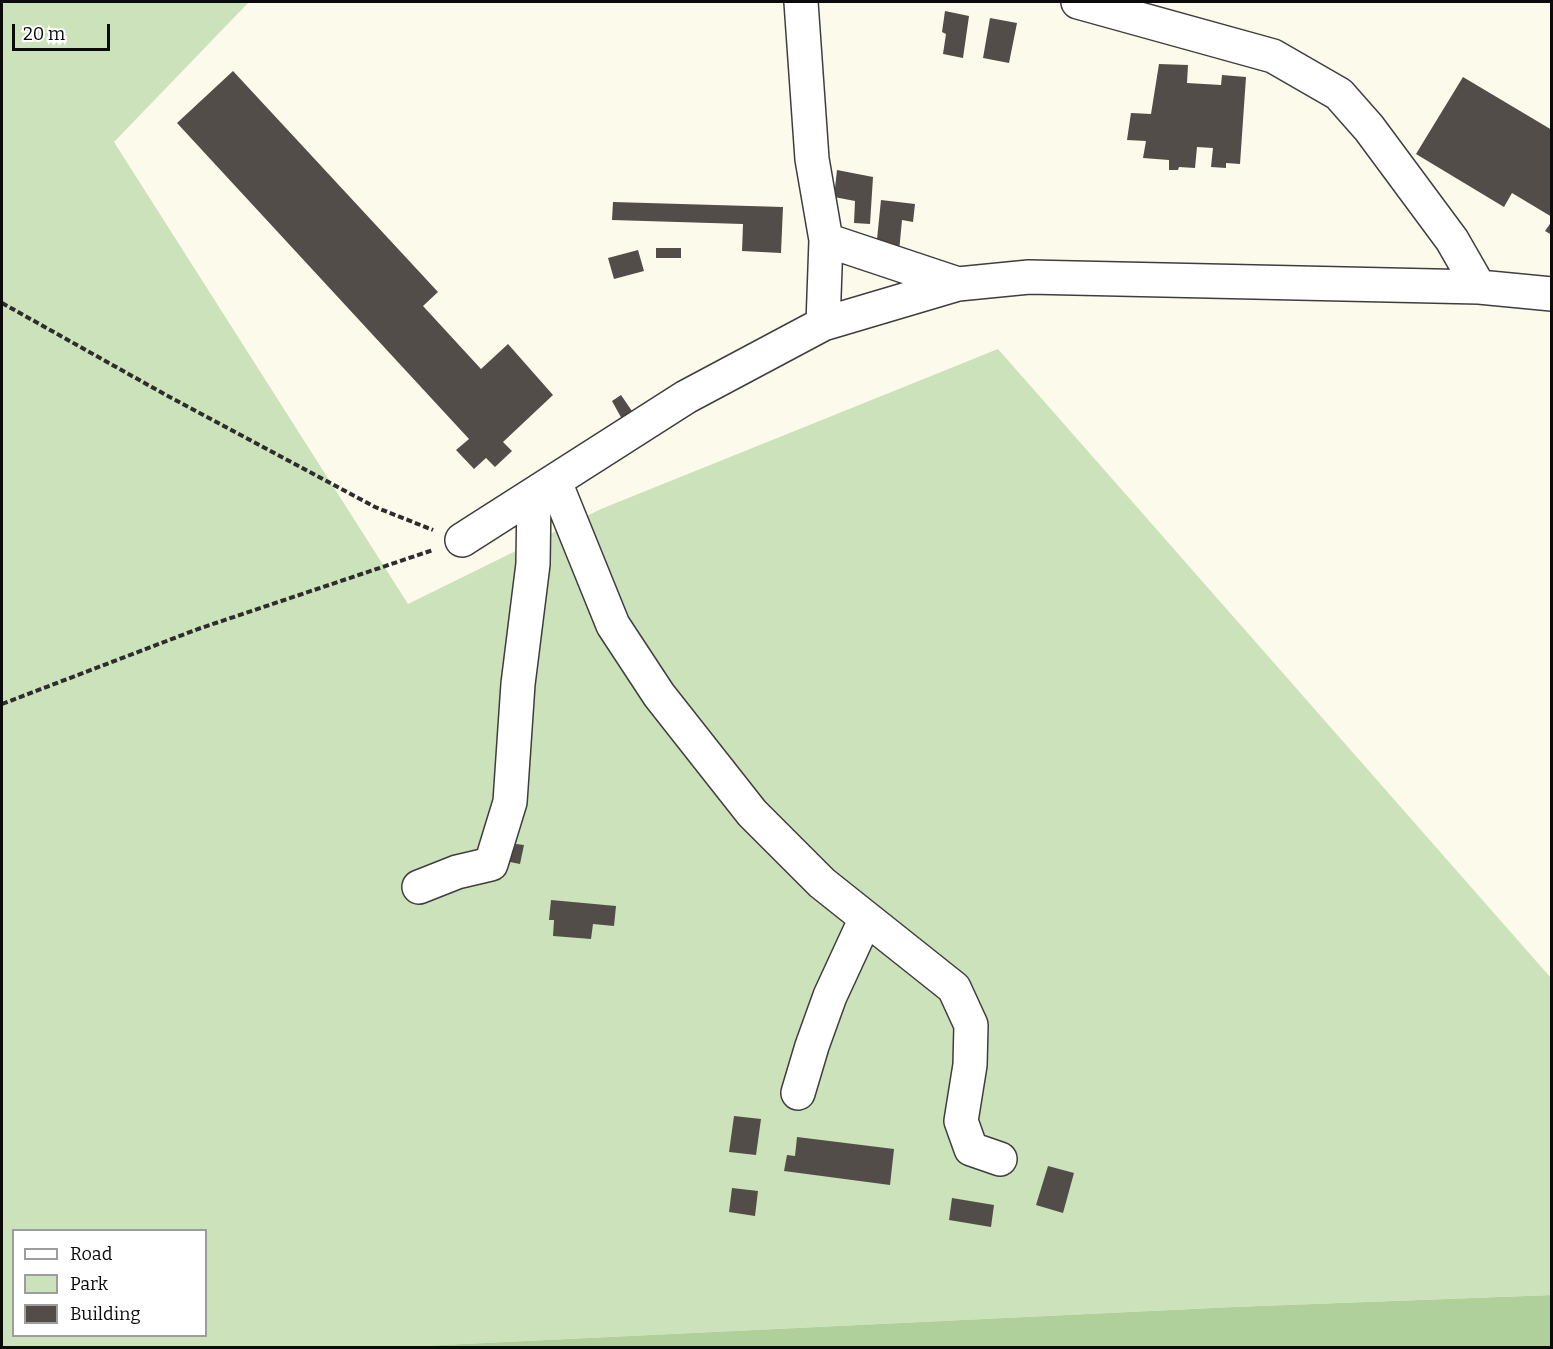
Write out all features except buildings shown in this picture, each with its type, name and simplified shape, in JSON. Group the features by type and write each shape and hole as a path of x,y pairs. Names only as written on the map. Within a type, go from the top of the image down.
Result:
{"street":[{"path":"801,2 812,159 826,240 823,324"},
{"path":"1078,2 1273,57 1339,94 1369,128 1452,240 1479,287"},
{"path":"826,240 958,284"},
{"path":"462,540 686,397 823,324 958,284 1029,277 1479,287 1551,294"},
{"path":"418,887 457,872 491,864 510,802 519,684 544,488"},
{"path":"544,488 613,625 659,695 752,813 822,883 954,988 971,1025 970,1065 961,1121 971,1149 1000,1160"},
{"path":"798,1093 830,996 866,918"}],"path":[{"path":"2,303 177,401 375,507 462,540"},
{"path":"2,705 198,629 462,540"}],"green space":[{"path":"2,2 249,2 114,142 408,604 601,509 998,349 1551,978 1551,1295 1233,1307 401,1347 2,1348"},
{"path":"1552,1295 1551,1348 401,1347 1233,1307"}]}
